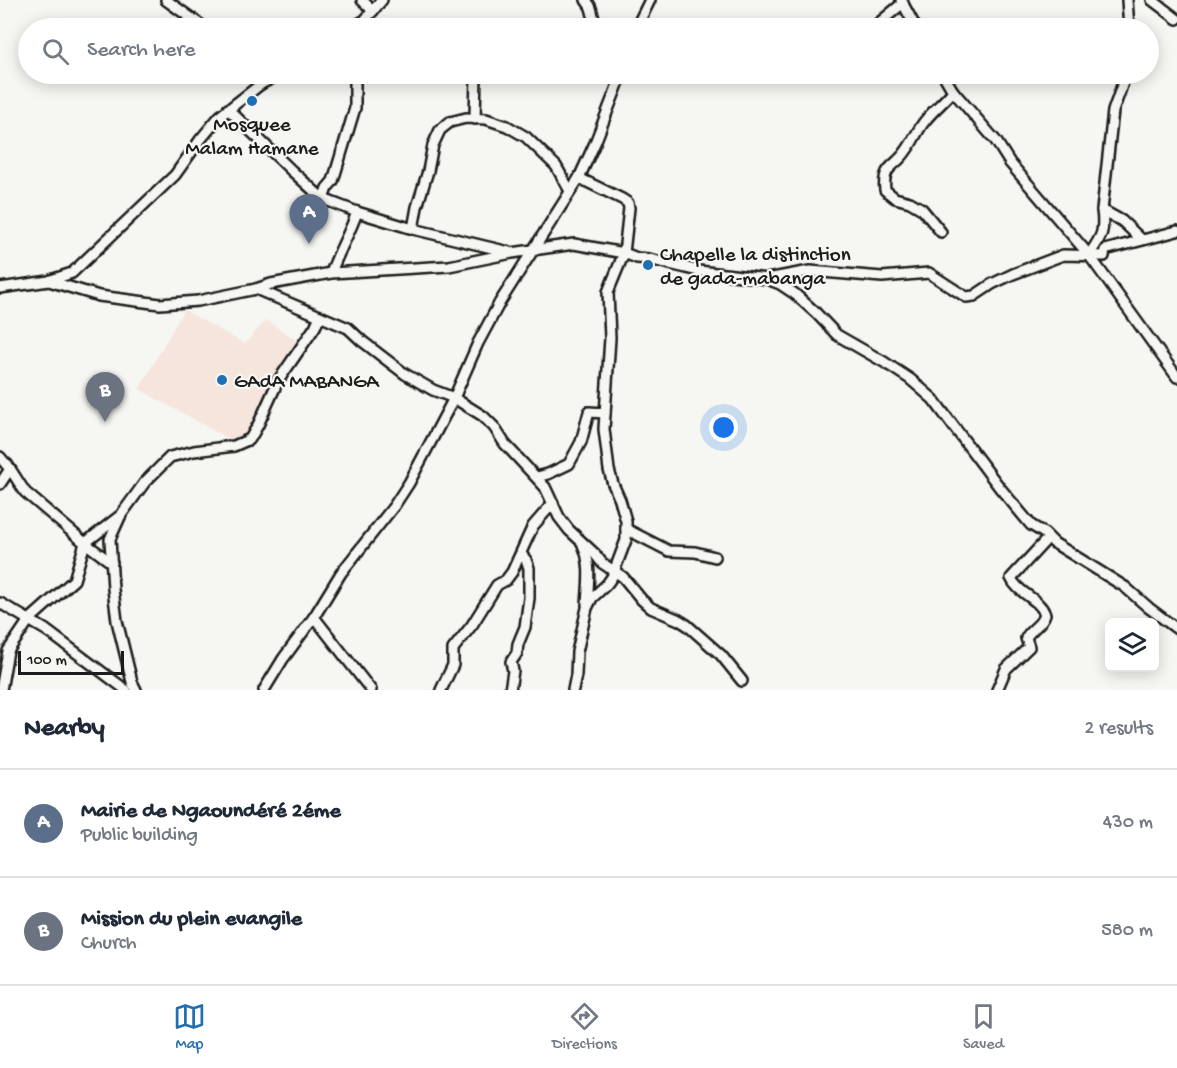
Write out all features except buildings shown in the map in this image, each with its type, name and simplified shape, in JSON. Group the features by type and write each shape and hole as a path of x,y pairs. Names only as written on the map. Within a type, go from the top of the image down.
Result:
{"street":[{"path":"166,0 191,18"},
{"path":"362,0 373,11"},
{"path":"368,18 382,0"},
{"path":"586,0 594,18"},
{"path":"641,18 650,0"},
{"path":"1127,0 1128,18"},
{"path":"1152,0 1177,19"},
{"path":"884,18 902,1 911,18"},
{"path":"0,288 49,281 72,273 175,175 220,116 261,84"},
{"path":"323,199 327,188 333,181 352,121 355,108 355,84"},
{"path":"475,119 476,84"},
{"path":"264,690 282,659 314,617 341,573 394,506 409,483 454,398 478,343 500,302 579,178 618,84"},
{"path":"949,84 996,141 1010,163 1089,255 1177,377"},
{"path":"1089,255 1102,235 1104,223 1102,210 1113,111 1122,84"},
{"path":"941,232 922,209 910,202 895,198 885,190 884,178 891,165 898,161 907,150 923,123 953,91"},
{"path":"228,109 323,199 413,229 512,253"},
{"path":"413,229 433,145 440,130 450,122 466,118 486,119 507,126 526,137 556,166 570,191"},
{"path":"579,178 628,203 629,208 624,254 608,292 610,338 604,429 609,470 626,521 626,540 614,571 606,584 592,598 587,608"},
{"path":"1102,210 1122,221 1142,240"},
{"path":"331,273 351,231 357,212"},
{"path":"767,279 810,271 882,277 929,273 966,297 974,296 1013,274 1063,255 1104,256 1105,250 1177,231"},
{"path":"49,281 99,296 160,304 198,301 331,273 449,266 512,253 574,244 699,271 767,279 795,294 837,335 884,362 933,399 1012,504 1031,525 1070,554 1125,587 1177,629"},
{"path":"256,289 348,328 405,374 433,390 454,398 483,416 518,459 545,487 559,517 582,543 602,563 623,577 651,608 687,625 721,655 742,681"},
{"path":"136,690 117,621 110,539 121,515 145,482 170,457 194,451 234,446 250,439 278,381 320,316"},
{"path":"537,477 569,464 581,442 589,412 605,413"},
{"path":"3,461 25,492 85,543 112,562"},
{"path":"0,484 10,469 3,461"},
{"path":"441,690 453,665 453,649 472,625 497,585 506,580 512,572 533,526 553,503"},
{"path":"1,690 8,651 29,620 75,580 85,543 121,515"},
{"path":"626,529 669,551 694,552 715,557"},
{"path":"997,690 1006,669 1029,647 1027,635 1044,617 1040,605 1018,588 1011,578 1048,538"},
{"path":"573,690 577,652 587,608 589,570 586,551 582,543"},
{"path":"510,690 513,671 511,662 517,653 525,627 529,598 529,568 521,554"},
{"path":"0,603 56,637 126,690"},
{"path":"314,617 371,690"}],"shaded area":[{"path":"184,310 245,344 266,320 297,341 281,364 250,434 234,442 139,389"}],"place":[{"name":"Mosquee Malam Hamane","path":"252,101"},
{"name":"Mairie de Ngaoundéré 2éme","path":"309,244"},
{"name":"Chapelle la distinction de gada-mabanga","path":"648,265"},
{"name":"GAdA MABANGA","path":"222,380"},
{"name":"Mission du plein evangile","path":"105,422"}]}
